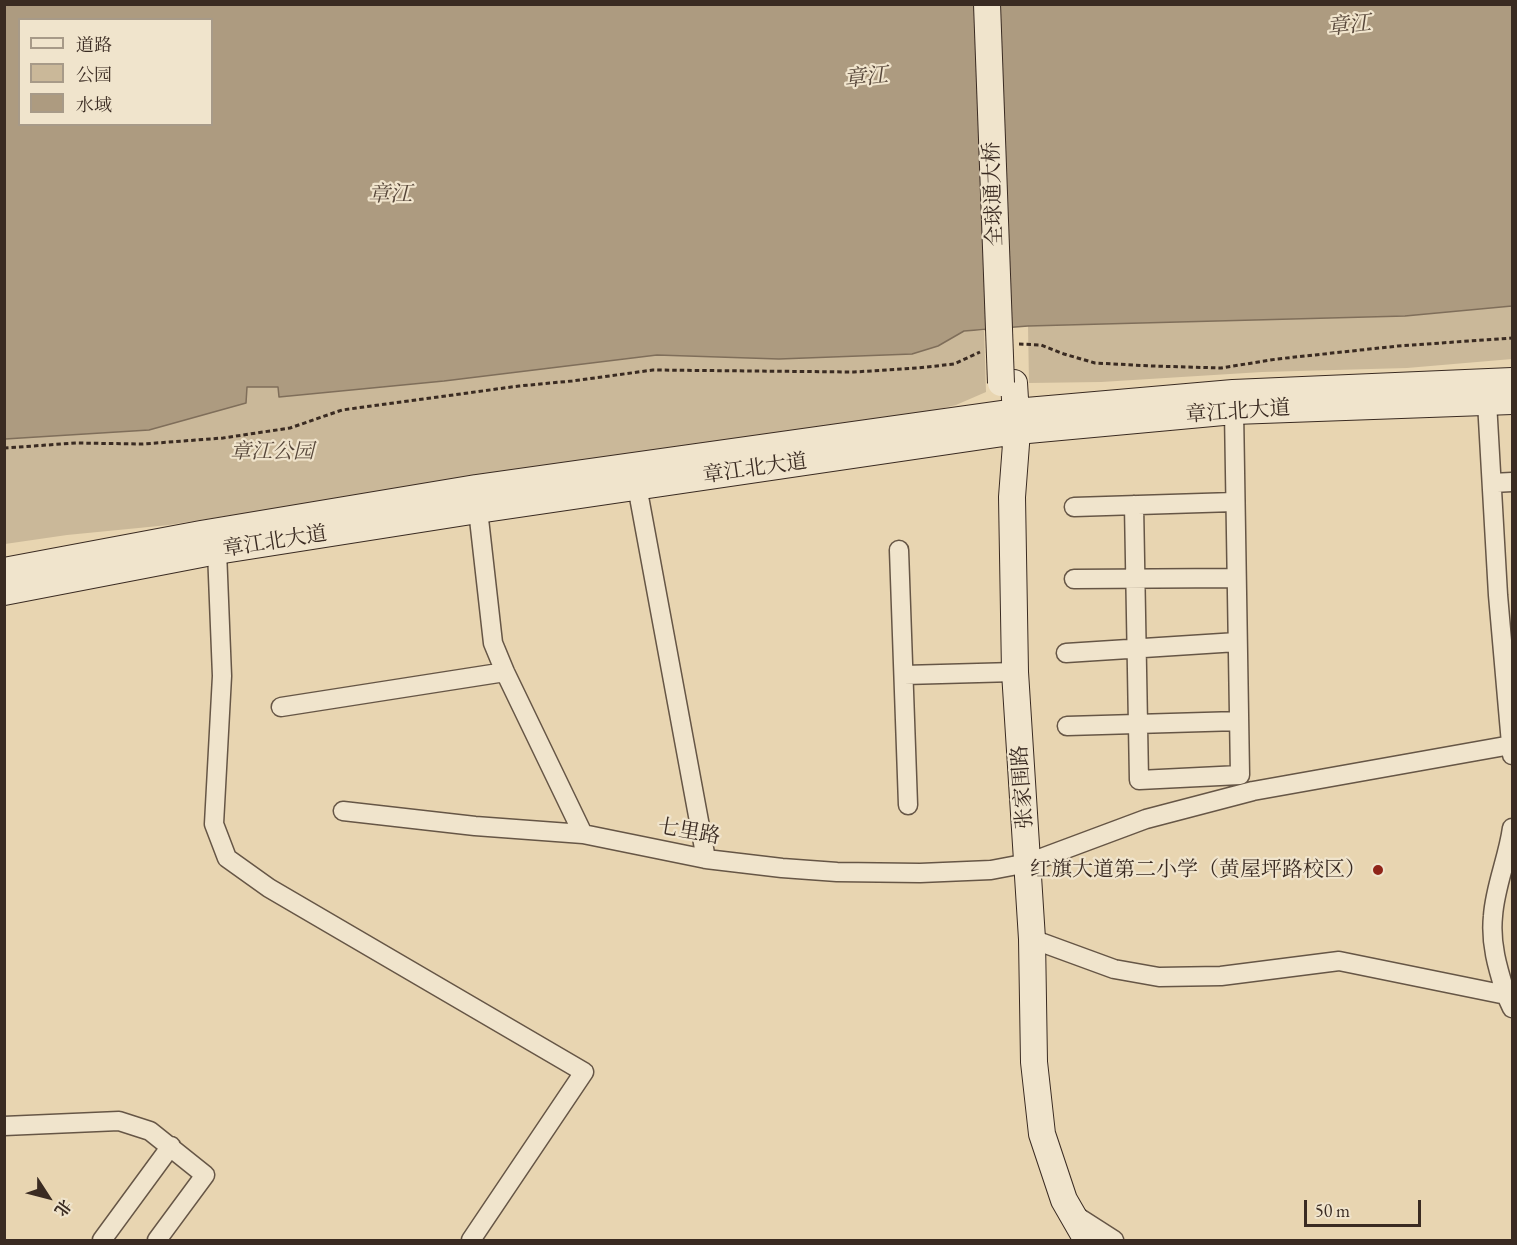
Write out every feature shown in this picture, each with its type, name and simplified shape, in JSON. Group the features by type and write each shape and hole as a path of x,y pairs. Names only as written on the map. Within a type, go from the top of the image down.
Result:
{"main road":[{"name":"全球通大桥","path":"987,4 1008,383"},
{"name":"全球通大桥","path":"1003,4 1008,383"},
{"name":"章江北大道","path":"4,571 201,534 465,490 1233,393 1512,381"},
{"name":"张家围路","path":"1008,383 1015,672 1032,939 1034,1062 1042,1134 1064,1200 1087,1240"},
{"name":"章江北大道","path":"4,592 217,551 637,486 1009,423 1234,411 1500,401"}],"street":[{"path":"1500,401 1492,483 1504,535 1512,750"},
{"path":"1134,505 1139,780 1240,775 1234,411"},
{"path":"1492,483 1512,482"},
{"path":"637,486 706,859"},
{"path":"1074,507 1234,502"},
{"path":"478,510 493,643 583,834"},
{"path":"899,550 908,805"},
{"path":"217,551 222,676 214,824 227,858 269,888 584,1072 471,1240"},
{"path":"1074,579 1236,578"},
{"path":"1066,652 1237,642"},
{"path":"281,707 505,672"},
{"path":"903,675 1015,672"},
{"path":"1067,726 1239,721"},
{"name":"七里路","path":"343,811 475,826 583,834 706,859 793,869 920,873 991,870 1028,863 1146,819 1253,791 1512,750"},
{"path":"1509,1002 1494,953 1493,916 1512,828"},
{"path":"1032,939 1114,969 1159,977 1221,976 1339,961 1509,1002"},
{"path":"4,1126 118,1121 150,1131 171,1146 205,1175 157,1240"},
{"path":"102,1240 171,1146"},
{"path":"1071,1212 1114,1240"}],"path":[{"path":"1014,344 1041,345 1095,363 1221,368 1398,346 1512,338"},
{"path":"4,448 76,443 143,444 223,438 290,428 342,410 653,370 854,372 908,369 954,364 989,350"}],"green space":[{"path":"1512,306 1512,359 1407,368 1262,372 1101,382 1029,383 1028,326 1405,316"},
{"name":"章江公园","path":"964,331 984,331 986,392 956,405 912,416 487,475 169,525 67,535 5,544 5,439 149,430 247,387 279,387 279,397 444,381 657,355 779,359 938,346"}],"water":[{"name":"章江","path":"5,5 1512,5 1512,306 1405,316 1028,326 964,331 938,346 912,354 779,359 657,355 444,381 279,397 278,387 247,387 246,403 149,430 5,439"}],"place":[{"name":"红旗大道第二小学（黄屋坪路校区）","path":"1378,870"}]}
